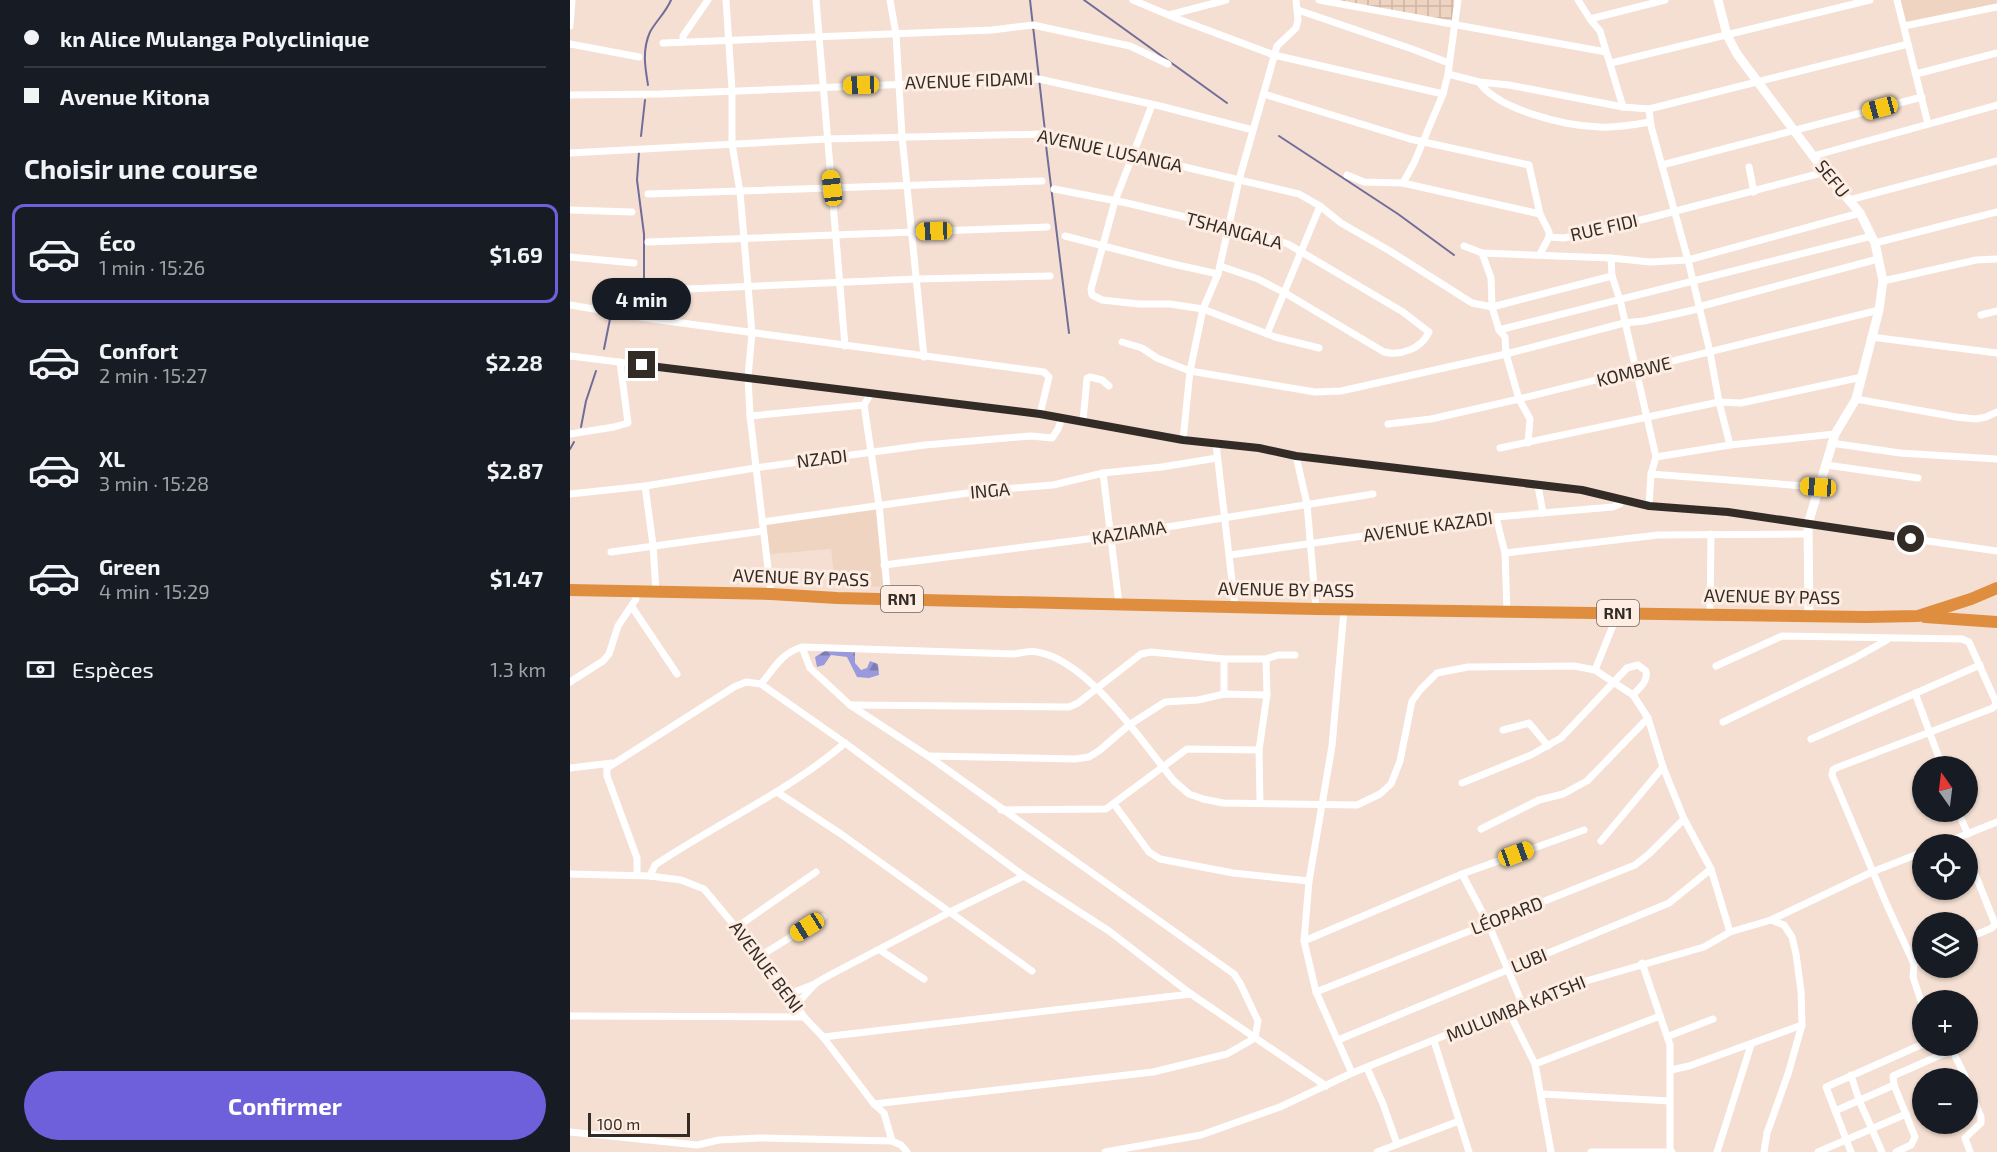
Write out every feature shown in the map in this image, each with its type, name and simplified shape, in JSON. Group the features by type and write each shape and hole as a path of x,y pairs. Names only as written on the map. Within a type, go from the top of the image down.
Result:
{"highway":[{"name":"AVENUE BY PASS","path":"570,590 1316,609 1918,616 1997,588"},
{"path":"1918,616 1997,622"}],"street":[{"path":"570,26 572,0"},
{"path":"683,42 683,36 708,0"},
{"path":"726,0 732,90 732,144 740,192 752,333 748,377 750,416 771,594"},
{"path":"816,0 844,346"},
{"path":"890,0 896,34 902,136 924,357"},
{"path":"1169,15 1226,0"},
{"path":"1183,440 1190,371 1203,309 1218,274 1239,180 1274,55 1281,40 1296,28 1298,10 1296,0"},
{"path":"1319,0 1606,52"},
{"path":"1403,183 1443,94 1458,0"},
{"path":"1578,0 1600,31 1623,107"},
{"path":"1590,19 1665,0"},
{"name":"SEFU","path":"1718,0 1727,35 1737,54 1824,172 1860,213 1873,239 1883,281 1879,310 1856,399 1833,438 1808,524 1809,615"},
{"path":"1611,63 1870,0"},
{"path":"1897,0 1928,124"},
{"path":"1136,1 1274,55 1443,94"},
{"path":"1904,26 1997,7"},
{"path":"1298,10 1449,63"},
{"path":"663,43 992,30 1033,25 1130,46 1168,64"},
{"path":"1448,74 1479,82 1509,85 1623,107 1649,109 1908,44"},
{"path":"570,45 639,57"},
{"path":"1916,74 1997,53"},
{"name":"AVENUE FIDAMI","path":"570,95 660,94 1039,79 1253,130"},
{"path":"1479,82 1484,90 1511,105 1570,124 1615,127 1650,122"},
{"name":"RUE FIDI","path":"1264,94 1421,142 1529,165 1540,214 1549,232 1549,237 1564,238 1754,192 1824,172"},
{"path":"1662,165 1922,97"},
{"path":"1152,105 1115,201 1092,289 1094,298 1203,309 1267,334 1319,348"},
{"path":"1814,156 1997,105"},
{"path":"1649,109 1650,122 1688,260 1730,445"},
{"name":"AVENUE LUSANGA","path":"570,153 827,139 1045,134 1288,190 1320,206 1341,223 1472,303 1492,307"},
{"path":"1850,200 1997,161"},
{"path":"1749,167 1754,192"},
{"path":"1347,175 1368,183 1403,183 1540,214"},
{"path":"648,194 1042,181"},
{"name":"TSHANGALA","path":"1054,189 1115,201 1288,244 1403,312 1429,330 1427,338 1415,347 1400,353 1384,352 1285,293"},
{"path":"1267,334 1320,206"},
{"path":"570,210 632,212"},
{"path":"1499,330 1873,239 1997,212"},
{"path":"1464,246 1482,253 1540,254 1650,262 1688,260 1860,213"},
{"path":"648,242 1047,227"},
{"path":"1065,236 1218,274"},
{"path":"1540,254 1549,237"},
{"path":"1482,253 1491,278 1492,307 1499,330 1505,337 1506,354 1519,399 1530,419 1528,443"},
{"path":"570,257 634,263"},
{"path":"1611,258 1612,276 1620,300 1656,457 1651,474 1649,506"},
{"path":"1122,342 1143,348 1157,358 1190,371 1328,393 1506,354 1624,323 1698,309 1878,259"},
{"path":"1883,281 1976,260 1997,259"},
{"path":"1220,266 1258,279 1285,293"},
{"path":"664,290 916,279 1050,276"},
{"path":"1492,307 1612,276"},
{"path":"570,305 652,319 1044,372 1049,377 1040,414"},
{"name":"KOMBWE","path":"1388,424 1431,419 1636,372 1879,310"},
{"path":"1980,315 1997,311"},
{"path":"1871,337 1997,352"},
{"path":"570,356 1040,414 1183,440 1259,448 1296,456 1582,490 1649,506 1728,512 1997,551"},
{"path":"570,434 614,428 628,423 620,362"},
{"path":"1500,448 1719,402 1741,403 1862,377"},
{"path":"1083,421 1087,378 1102,380 1109,386"},
{"path":"871,393 864,405 879,505 888,598"},
{"path":"1856,399 1976,419 1997,412"},
{"path":"750,416 864,405"},
{"name":"NZADI","path":"570,494 645,486 755,468 925,445 1031,436 1052,438 1062,418"},
{"path":"1656,457 1730,445 1833,438 1900,453 1997,459"},
{"path":"1216,444 1235,607"},
{"path":"1296,456 1307,504 1316,609"},
{"name":"INGA","path":"762,522 989,490 1053,485 1103,473 1217,458"},
{"path":"1826,465 1918,478"},
{"path":"1103,473 1119,604"},
{"path":"1651,474 1818,487"},
{"path":"645,486 653,545 656,592"},
{"path":"1538,486 1544,513"},
{"name":"KAZIAMA","path":"884,565 1111,536 1373,494"},
{"name":"AVENUE KAZADI","path":"1230,555 1496,517 1613,507 1620,504 1619,498"},
{"path":"1496,517 1505,553 1507,612"},
{"path":"611,552 763,531"},
{"path":"1710,614 1711,534"},
{"path":"1505,553 1658,535 1808,534"},
{"path":"570,682 603,661 609,654 618,626 632,607 635,595 626,592"},
{"path":"632,607 677,674"},
{"path":"1344,609 1332,746 1309,881 1304,941 1316,992 1352,1073"},
{"path":"1595,670 1618,613"},
{"path":"1716,666 1782,636 1962,639 1969,642 1996,700 1994,708 1929,731 1833,770 1832,775 1872,872 1912,960"},
{"path":"1723,722 1855,658 1889,638"},
{"path":"761,684 776,663 795,649 802,647 1014,654 1035,651 1070,666 1096,688 1174,782 1189,794 1223,803 1260,802 1321,806 1357,805 1380,794 1391,784 1400,761 1412,701 1421,688 1437,673 1467,667 1574,666 1595,670 1633,695 1648,718 1663,767 1684,819 1711,869 1730,932"},
{"path":"802,647 810,668 850,705 928,756 1234,974 1258,1021 1255,1038"},
{"path":"850,705 1069,707 1078,703 1142,654 1151,652 1266,659 1278,655 1295,655"},
{"path":"1224,658 1224,694"},
{"path":"1260,802 1259,750 1267,695 1266,659"},
{"path":"1811,739 1980,665"},
{"path":"1462,783 1548,746 1561,738 1627,668 1642,667 1646,671 1646,680 1633,695"},
{"path":"638,875 637,858 607,776 607,768 734,687 746,682 761,684 845,743 1024,876 1109,931 1191,994 1326,1086"},
{"path":"1915,693 1938,756"},
{"path":"928,756 1075,759 1089,757 1129,725 1165,702 1198,700 1224,694 1267,695"},
{"path":"1481,830 1539,800 1563,794 1587,781 1648,718"},
{"path":"1503,730 1529,723 1548,746"},
{"path":"650,876 655,865 666,857 777,792 845,743"},
{"path":"1001,810 1106,809 1183,751 1193,748 1259,750"},
{"path":"570,768 612,763"},
{"path":"1601,840 1663,767"},
{"path":"777,792 842,834 948,913 1032,971"},
{"path":"1114,804 1149,852 1160,859 1233,873 1309,881"},
{"name":"LÉOPARD","path":"1316,992 1641,862 1684,819"},
{"path":"1963,822 1968,834 1997,822"},
{"path":"1304,941 1462,874 1584,830"},
{"name":"MULUMBA KATSHI","path":"1105,1152 1201,1135 1280,1107 1352,1073 1522,1003 1642,963 1667,959 1704,947 1730,932 1772,920 1872,872 1912,856"},
{"name":"LUBI","path":"1338,1040 1420,1004 1509,970 1669,903 1711,869"},
{"path":"737,927 816,872"},
{"name":"AVENUE BENI","path":"570,874 650,876 681,880 704,889 760,956 804,1017 823,1037 874,1104 884,1113 892,1141"},
{"path":"1462,874 1488,923 1522,1003"},
{"path":"789,994 816,983 948,913 1024,876"},
{"path":"1978,881 1995,924 1992,928 1978,934"},
{"path":"760,956 823,917"},
{"path":"1764,1152 1767,1133 1802,1025 1801,991 1792,938 1784,925 1772,920"},
{"path":"880,950 924,979"},
{"path":"1592,1152 1671,1152 1669,1036 1642,963"},
{"path":"796,1005 816,983"},
{"path":"823,1037 1191,994"},
{"path":"1508,1010 1535,1064 1551,1152"},
{"path":"570,1016 804,1017"},
{"path":"1535,1064 1660,1016"},
{"path":"1669,1036 1713,1019"},
{"path":"1671,1070 1751,1045 1802,1025"},
{"path":"874,1104 1153,1072 1227,1054 1255,1038"},
{"path":"1434,1041 1469,1152"},
{"path":"1717,1152 1751,1045"},
{"path":"1851,1152 1826,1087 1912,1049"},
{"path":"1896,1152 1911,1145 1915,1137 1894,1085 1894,1074 1929,1056"},
{"path":"1367,1068 1397,1144"},
{"path":"1851,1075 1859,1100 1882,1152"},
{"path":"1835,1110 1894,1085"},
{"path":"1542,1094 1670,1101"},
{"path":"1978,1110 1981,1117 1981,1123 1978,1126"},
{"path":"1820,1152 1906,1114"},
{"path":"1377,1152 1459,1121"},
{"path":"570,1132 697,1146 719,1140 760,1138 892,1141 901,1145 907,1152"},
{"path":"1969,1134 1965,1138 1970,1152"},
{"path":"697,1146 703,1152"}],"shaded area":[{"path":"1335,0 1457,0 1453,25"},
{"path":"1898,0 1997,0 1997,7 1904,26"},
{"path":"877,508 885,587 835,585 831,549 770,554 766,525"}],"green space":[{"path":"828,649 855,652 855,663 861,670 867,668 870,661 878,664 879,675 869,678 857,677 847,657 831,655 824,665 817,667 815,657"}],"waterway":[{"path":"648,85 645,58 647,39 671,0"},
{"path":"1030,0 1045,131"},
{"path":"1084,0 1227,103"},
{"path":"641,136 645,100"},
{"path":"1279,136 1398,214 1454,255"},
{"path":"1045,137 1069,333"},
{"path":"604,349 615,294 630,292 644,285 644,234 637,180 639,152"},
{"path":"581,427 586,401 596,371"},
{"path":"570,449 574,442"}],"route":[{"path":"642,365 1040,414 1183,440 1259,448 1296,456 1582,490 1649,506 1728,512 1911,539"}]}
